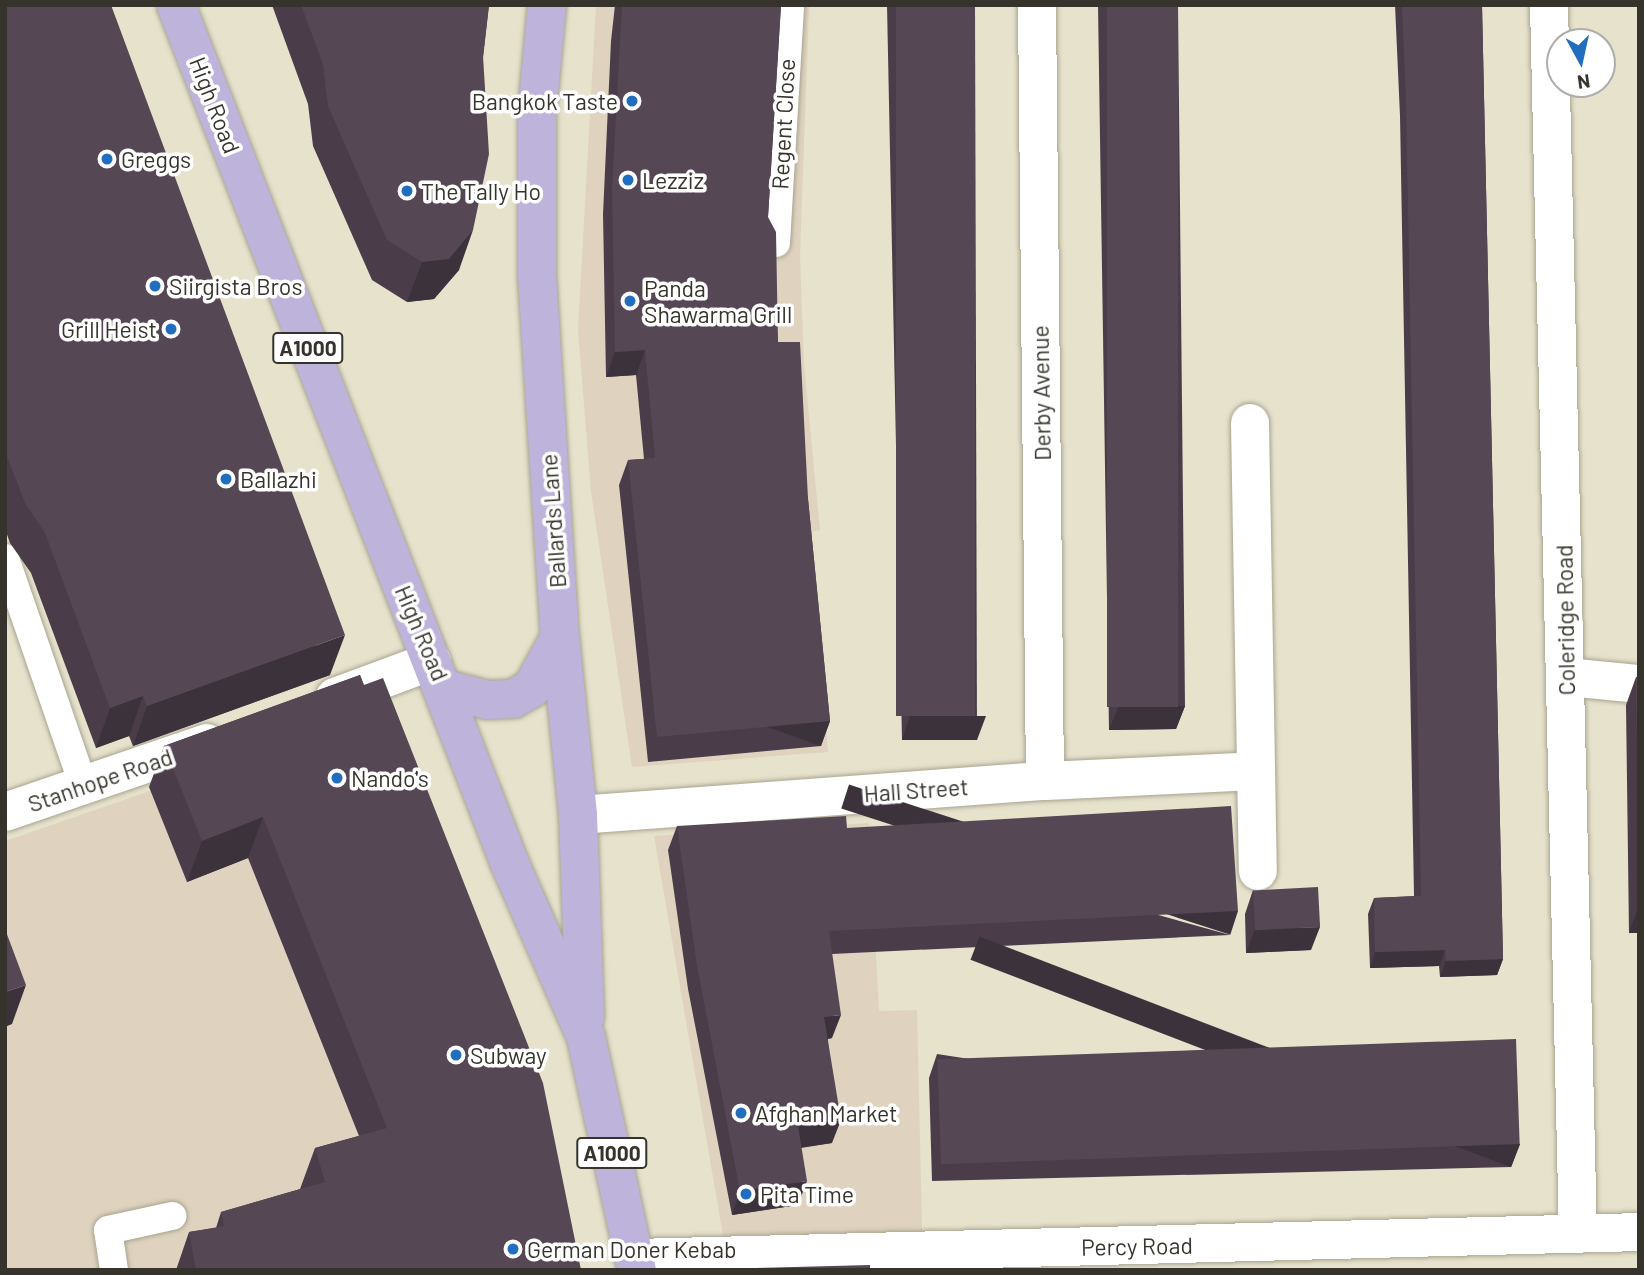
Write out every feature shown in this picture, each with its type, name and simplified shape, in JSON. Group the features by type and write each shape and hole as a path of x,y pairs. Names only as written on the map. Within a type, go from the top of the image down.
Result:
{"main road":[{"name":"High Road","path":"176,5 439,675 510,864 586,1037 636,1264"},
{"name":"Ballards Lane","path":"547,5 537,113 537,275 560,637 579,815 586,1037"},
{"path":"439,675 487,700 513,699 531,688 560,637"}],"street":[{"name":"Derby Avenue","path":"1037,5 1045,780"},
{"name":"Coleridge Road","path":"1549,5 1567,677 1578,1234"},
{"path":"1250,423 1258,872"},
{"path":"307,707 439,675"},
{"path":"1567,677 1639,684"},
{"name":"Stanhope Road","path":"5,812 243,730"},
{"name":"Hall Street","path":"579,815 1045,780 1255,771"},
{"name":"Percy Road","path":"636,1264 1639,1233"}],"lane":[{"name":"Regent Close","path":"776,243 790,5"},
{"path":"5,558 84,787"},
{"path":"114,1270 108,1230 172,1216"}],"shaded area":[{"path":"596,5 809,5 800,256 804,365 820,530 811,532 828,752 632,767 591,492 578,330"},
{"path":"374,704 566,1270 5,1270 5,841 147,792"},
{"path":"869,823 879,1011 917,1010 923,1270 729,1270 654,836"}],"building":[{"path":"5,5 111,5 345,635 147,706 143,696 110,708 45,533 25,503 5,451"},
{"path":"301,5 489,5 483,56 489,154 473,230 449,259 422,262 387,240 328,106 323,64"},
{"path":"622,5 781,5 768,217 776,232 778,342 800,342 808,499 830,721 657,737 628,460 655,458 645,350 615,352 612,189"},
{"path":"896,5 975,5 975,716 896,716"},
{"path":"1107,5 1178,5 1178,707 1107,707"},
{"path":"1402,5 1482,5 1503,959 1446,961 1445,950 1375,952 1374,898 1421,896"},
{"path":"360,675 364,685 383,678 543,1083 581,1270 196,1270 189,1232 224,1226 221,1212 325,1182 315,1148 387,1128 263,817 202,841 164,746"},
{"path":"1636,677 1639,677 1639,893"},
{"path":"1231,806 1238,911 829,931 841,1015 824,1017 841,1120 798,1126 807,1181 740,1191 697,965 677,826 846,816 847,828"},
{"path":"1318,887 1320,927 1255,930 1253,890"},
{"path":"5,929 26,985 5,992"},
{"path":"1516,1039 1520,1144 941,1164 937,1059"},
{"path":"870,1265 870,1270 756,1268"}],"place":[{"name":"Bangkok Taste","path":"632,101"},
{"name":"Greggs","path":"107,159"},
{"name":"Lezziz","path":"628,180"},
{"name":"The Tally Ho","path":"407,191"},
{"name":"Siirgista Bros","path":"155,286"},
{"name":"Panda Shawarma Grill","path":"630,301"},
{"name":"Grill Heist","path":"171,329"},
{"name":"Ballazhi","path":"226,479"},
{"name":"Nando's","path":"337,778"},
{"name":"Subway","path":"456,1055"},
{"name":"Afghan Market","path":"741,1113"},
{"name":"Pita Time","path":"746,1194"},
{"name":"German Doner Kebab","path":"513,1249"}]}
